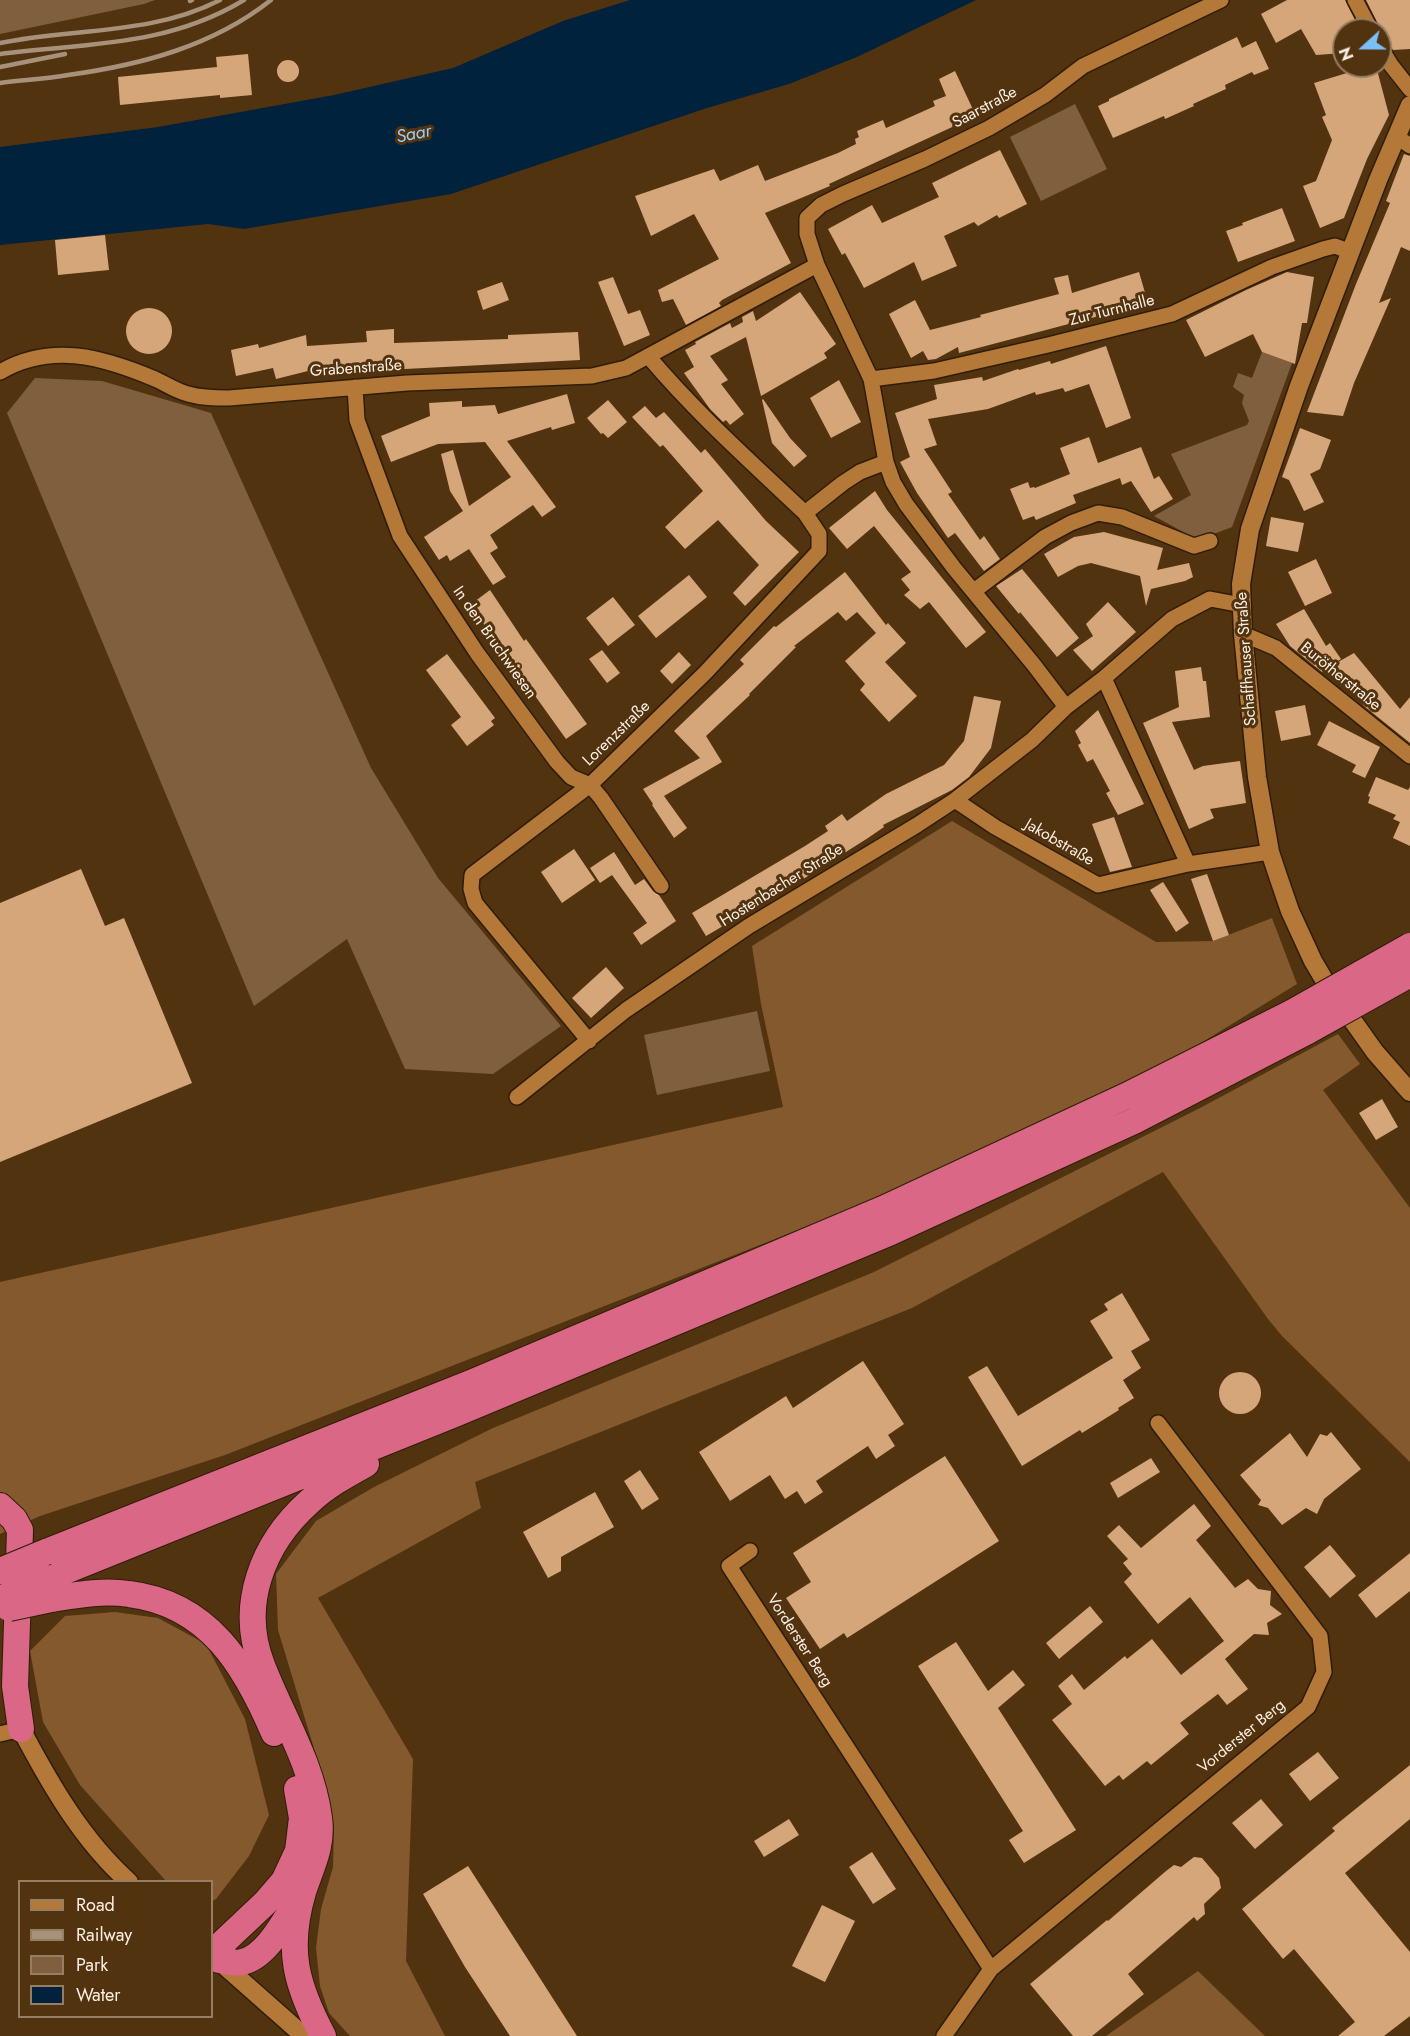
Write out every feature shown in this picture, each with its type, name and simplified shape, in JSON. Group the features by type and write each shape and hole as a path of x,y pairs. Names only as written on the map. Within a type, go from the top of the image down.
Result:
{"highway":[{"path":"0,1610 455,1414 891,1232 1134,1121 1300,1022 1410,946"},
{"path":"0,1570 473,1382 883,1209 1116,1100 1410,974"},
{"path":"323,2036 302,1991 294,1963 295,1935 303,1893 317,1856 320,1820 310,1779 285,1715 261,1663 252,1625 255,1586 267,1555 285,1527 309,1501 339,1480 455,1414"},
{"path":"0,1506 14,1519 20,1530 15,1686 10,1732"},
{"path":"0,1599 50,1588 90,1594 129,1593 161,1602 195,1617 221,1640 245,1673 296,1786 302,1818 298,1851 284,1881 265,1904 214,1956"},
{"path":"0,1645 7,1689 10,1732"},
{"path":"214,1956 244,1962 258,1953 274,1938 303,1893"}],"street":[{"name":"Saarstraße","path":"817,265 807,234 807,218 821,206 989,128 1045,95 1083,66 1221,0"},
{"path":"1355,0 1365,18"},
{"path":"1392,66 1410,89"},
{"name":"Schaffhauser Straße","path":"1410,105 1403,141 1351,252 1299,386 1250,529 1241,584 1243,634 1257,777 1270,852 1290,911 1313,961 1355,1025 1410,1092"},
{"name":"Zur Turnhalle","path":"871,379 934,371 1172,314 1272,267 1323,249 1335,246 1351,252"},
{"name":"Grabenstraße","path":"0,372 11,365 34,358 50,354 71,354 108,362 153,378 186,394 229,398 418,383 592,376 626,368 817,265"},
{"path":"817,265 871,379 886,462 893,482 906,504 954,568 1066,707"},
{"path":"648,356 706,420 805,513 851,477 886,462"},
{"name":"In den Bruchwiesen","path":"355,387 357,420 400,536 477,652 540,739 571,777 590,785 601,798 661,886"},
{"name":"Lorenzstraße","path":"589,1041 475,903 471,889 472,875 590,785 705,674 819,551 819,534 805,513"},
{"path":"974,591 1045,537 1071,523 1098,513 1122,517 1194,546 1210,540"},
{"name":"Hostenbacher Straße","path":"517,1097 626,1010 749,926 955,800 1032,740 1066,707 1104,678 1172,619 1210,599 1242,605"},
{"name":"Burötherstraße","path":"1243,634 1276,648 1410,756"},
{"path":"1104,678 1188,864"},
{"name":"Jakobstraße","path":"955,800 995,827 1098,885 1188,864 1270,852"},
{"name":"Vorderster Berg","path":"944,2036 991,1969 1308,1707 1324,1672 1320,1636 1158,1423"},
{"name":"Vorderster Berg","path":"750,1551 729,1566 991,1969"},
{"path":"10,1732 48,1780 77,1822 128,1880"},
{"path":"214,1956 304,2036"}],"green space":[{"path":"0,0 155,0 0,34"},
{"path":"1075,104 1107,169 1041,201 1010,137"},
{"path":"1262,352 1292,363 1232,527 1198,540 1154,516 1191,495 1171,454 1247,425 1249,421 1242,403 1244,395 1233,387 1238,373 1252,378"},
{"path":"35,378 102,381 211,413 371,768 438,878 561,1026 493,1074 405,1069 347,939 254,1006 7,413"},
{"path":"757,1011 770,1071 657,1095 644,1035"}],"shaded area":[{"path":"952,821 1156,942 1213,941 1272,918 1297,984 1188,1051 895,1192 225,1455 40,1516 0,1534 0,1282 783,1107 761,1004 752,946"},
{"path":"1338,1034 1360,1064 1323,1090 1410,1208 1410,1462 1282,1336 1163,1172 912,1308 475,1482 481,1508 318,1598 413,1759 406,1961 445,2036 350,2036 329,2013 320,1986 316,1948 321,1909 333,1867 334,1826 326,1788 278,1630 276,1574 316,1521 374,1487 493,1428 874,1272 1200,1108"},
{"path":"115,1612 158,1618 206,1644 245,1719 269,1815 249,1856 216,1899 213,1900 213,1880 165,1880 80,1785 43,1722 30,1651 65,1616"},
{"path":"1198,1971 1265,2036 1106,2036"}],"water":[{"name":"Saar","path":"630,0 976,0 857,57 789,84 707,108 451,194 244,229 208,224 0,245 0,147 158,127 334,95 453,68 563,21"}],"building":[{"path":"1287,0 1345,0 1354,18 1332,18 1332,54 1316,55 1301,29 1276,43 1261,14"},
{"path":"1366,0 1410,0 1410,49 1393,50 1392,18 1375,18"},
{"path":"1237,37 1242,48 1256,41 1269,69 1254,75 1252,72 1225,85 1226,89 1193,104 1194,106 1113,138 1098,106"},
{"path":"248,54 252,95 220,98 220,95 120,105 118,77 217,67 216,57"},
{"path":"288,60 296,63 299,71 296,79 288,82 280,79 277,71 280,63"},
{"path":"955,71 976,116 829,184 830,186 765,213 791,263 722,300 719,303 721,306 686,325 673,299 662,302 658,290 719,259 694,214 651,236 635,196 714,169 720,181 758,165 765,181 838,153 856,144 855,139 859,137 857,131 883,120 886,128 935,106 933,101 946,96 939,79"},
{"path":"1332,78 1379,78 1389,115 1367,159 1344,218 1320,228 1303,186 1316,181 1332,140 1322,117 1326,115 1314,83"},
{"path":"1000,150 1027,204 999,218 997,215 978,226 974,222 944,236 957,266 922,281 914,262 864,288 845,253 842,255 828,229 872,205 882,223 939,197 932,183"},
{"path":"1404,154 1410,156 1410,251 1401,247 1379,303 1391,298 1354,383 1343,416 1307,412 1390,203 1386,201"},
{"path":"1282,208 1295,241 1238,262 1226,231"},
{"path":"105,235 109,270 58,275 55,240"},
{"path":"1139,272 1148,303 959,353 958,347 936,359 928,360 923,351 911,358 889,314 915,300 930,330 1059,294 1054,278 1068,275 1072,293"},
{"path":"1287,272 1314,277 1307,323 1302,323 1295,364 1262,352 1253,334 1205,357 1186,320"},
{"path":"613,277 628,314 640,310 650,335 624,346 598,282"},
{"path":"502,282 509,300 483,310 477,291"},
{"path":"800,292 836,344 824,353 827,358 761,396 746,337 710,356 728,380 721,384 744,414 730,425 726,420 723,422 710,409 684,373 694,367 685,350 730,323 732,328 743,322 742,317 753,311 756,321"},
{"path":"149,308 158,309 166,314 171,322 171,340 166,348 158,353 149,354 140,353 132,348 127,340 126,331 127,322 132,314 140,309"},
{"path":"394,329 394,343 508,339 508,335 578,332 580,360 308,374 308,371 276,379 273,368 236,376 231,350 258,344 259,348 306,335 307,346 367,342 366,331"},
{"path":"1106,346 1131,418 1106,428 1089,384 1065,392 1063,388 1036,395 1035,392 988,409 928,419 937,445 924,449 952,492 948,494 980,540 984,536 1000,559 984,571 955,533 948,538 917,493 900,462 910,457 895,413 937,399 934,385 982,377 983,381 1050,361 1051,364"},
{"path":"839,380 861,422 831,438 810,398"},
{"path":"567,394 575,423 552,430 551,427 507,441 556,507 542,517 533,505 490,535 498,548 490,553 506,577 493,585 469,549 450,561 447,555 439,560 424,537 463,511 450,491 441,454 453,450 469,506 511,477 485,442 438,444 391,462 381,436 430,416 429,403 462,401 462,407 495,405 498,414"},
{"path":"763,399 790,438 807,456 794,467 772,443"},
{"path":"608,400 627,422 608,438 603,433 601,434 587,418"},
{"path":"645,406 656,418 664,412 701,453 705,449 766,521 799,552 745,606 733,593 759,565 718,520 685,549 665,527 703,491 663,445 660,447 632,417"},
{"path":"1300,428 1331,440 1320,469 1310,474 1324,502 1304,511 1289,480 1282,477"},
{"path":"1089,437 1098,463 1141,447 1154,479 1159,476 1173,499 1151,512 1131,481 1122,485 1120,478 1073,495 1076,503 1036,520 1034,516 1023,520 1010,489 1028,482 1030,488 1035,488 1070,474 1060,448"},
{"path":"875,491 887,510 986,632 966,648 929,602 920,609 904,595 910,590 901,579 911,572 874,526 847,549 829,528"},
{"path":"1271,517 1304,523 1298,552 1266,546"},
{"path":"1104,532 1163,548 1157,570 1189,563 1193,577 1151,589 1146,606 1140,576 1091,563 1078,566 1058,577 1044,554 1074,537"},
{"path":"1316,559 1332,593 1305,606 1288,572"},
{"path":"1022,569 1079,638 1057,657 996,586"},
{"path":"845,572 886,625 888,623 906,643 885,662 917,696 889,722 860,690 865,684 845,661 876,633 857,612 846,621 838,612 794,646 796,647 750,695 706,736 722,762 664,796 687,828 674,838 643,789 700,758 674,731 744,664 740,660 774,626 776,627"},
{"path":"689,575 707,597 656,638 638,616"},
{"path":"490,590 524,641 526,639 587,724 566,739 470,605"},
{"path":"613,597 635,625 608,646 586,618"},
{"path":"1108,602 1136,632 1092,671 1073,650 1093,636 1086,624"},
{"path":"1304,609 1326,646 1330,643 1341,659 1322,672 1290,646 1276,624"},
{"path":"602,650 620,673 607,683 589,659"},
{"path":"679,652 691,665 672,684 660,671"},
{"path":"1354,653 1400,709 1410,697 1410,743 1364,706 1331,666"},
{"path":"447,654 495,718 491,721 494,725 467,746 451,725 461,717 426,670"},
{"path":"1201,667 1203,681 1206,681 1210,717 1172,722 1194,770 1203,766 1240,761 1246,803 1210,809 1214,818 1189,829 1143,723 1179,707 1175,671"},
{"path":"974,696 1001,701 991,748 969,777 952,790 883,825 884,827 868,838 800,881 706,936 692,913 828,831 825,826 842,814 847,821 886,794 944,765 964,741"},
{"path":"1305,705 1311,735 1281,741 1275,711"},
{"path":"1098,710 1144,804 1118,815 1106,793 1110,791 1093,759 1087,762 1078,745 1081,743 1075,731"},
{"path":"1329,721 1380,747 1365,778 1352,772 1356,765 1317,745"},
{"path":"1376,777 1408,790 1410,787 1410,846 1393,838 1400,822 1393,819 1396,815 1368,803 1370,797 1368,796"},
{"path":"1114,817 1132,867 1110,872 1092,824"},
{"path":"574,849 595,880 562,903 541,872"},
{"path":"614,852 635,885 644,879 659,895 676,921 641,945 633,933 647,923 612,875 600,883 590,868"},
{"path":"81,869 105,926 124,918 192,1083 0,1162 0,903"},
{"path":"1207,874 1229,935 1213,941 1191,879"},
{"path":"1163,882 1189,923 1176,932 1150,890"},
{"path":"606,967 624,988 591,1018 572,998"},
{"path":"1382,1099 1398,1127 1376,1140 1359,1113"},
{"path":"1122,1293 1150,1340 1131,1351 1141,1368 1123,1380 1134,1398 1082,1433 1080,1430 1022,1466 968,1377 987,1366 1018,1416 1113,1358 1090,1321 1108,1310 1104,1304"},
{"path":"863,1361 904,1424 888,1435 895,1446 876,1459 868,1446 816,1481 823,1492 805,1504 797,1491 785,1499 770,1475 730,1501 699,1452 786,1396 793,1408"},
{"path":"1240,1372 1254,1379 1261,1393 1254,1407 1240,1414 1226,1407 1219,1393 1226,1379"},
{"path":"1331,1432 1361,1469 1324,1499 1317,1514 1306,1508 1282,1525 1268,1508 1258,1505 1261,1500 1240,1475 1290,1433 1307,1457 1320,1434 1327,1436"},
{"path":"945,1456 999,1541 847,1638 844,1633 820,1649 786,1598 811,1582 793,1553"},
{"path":"1151,1458 1160,1472 1118,1498 1110,1483"},
{"path":"640,1470 659,1499 642,1510 624,1481"},
{"path":"595,1492 614,1527 561,1557 561,1571 548,1578 523,1532"},
{"path":"1194,1504 1211,1526 1196,1540 1235,1588 1248,1579 1258,1589 1271,1591 1270,1605 1282,1614 1267,1623 1269,1635 1254,1634 1225,1659 1248,1689 1227,1705 1218,1694 1180,1723 1189,1734 1151,1765 1147,1761 1123,1780 1119,1775 1105,1786 1052,1720 1072,1704 1058,1686 1072,1674 1084,1690 1125,1656 1127,1659 1152,1639 1181,1675 1224,1641 1190,1597 1158,1624 1124,1582 1132,1574 1123,1563 1128,1559 1107,1536 1119,1525 1141,1548"},
{"path":"1330,1545 1356,1576 1330,1598 1304,1567"},
{"path":"1410,1553 1410,1591 1376,1618 1358,1595"},
{"path":"1090,1606 1103,1622 1059,1659 1046,1643"},
{"path":"956,1642 988,1691 1013,1670 1025,1685 998,1708 1076,1830 1024,1863 1009,1840 1023,1831 918,1666"},
{"path":"1318,1752 1339,1778 1310,1801 1289,1774"},
{"path":"1410,1765 1410,1819 1345,1873 1410,1952 1410,2016 1384,2036 1338,2036 1355,2022 1294,1949 1283,1959 1242,1909 1335,1831 1332,1828"},
{"path":"1261,1799 1283,1825 1255,1849 1232,1823"},
{"path":"789,1819 799,1835 764,1857 754,1841"},
{"path":"872,1852 896,1889 873,1904 849,1867"},
{"path":"1194,1857 1202,1858 1219,1878 1221,1888 1204,1904 1205,1914 1197,1921 1194,1917 1128,1974 1144,1994 1092,2036 1073,2036 1030,1984 1166,1871 1174,1865 1181,1867"},
{"path":"468,1866 577,2036 510,2036 465,1967 423,1894"},
{"path":"822,1905 855,1921 825,1982 792,1966"}],"railway":[{"path":"0,43 140,25 194,11 220,0"},
{"path":"0,54 155,35 185,27 244,0"},
{"path":"0,83 95,71 149,59 225,30 271,0"},
{"path":"0,67 65,54"}]}
